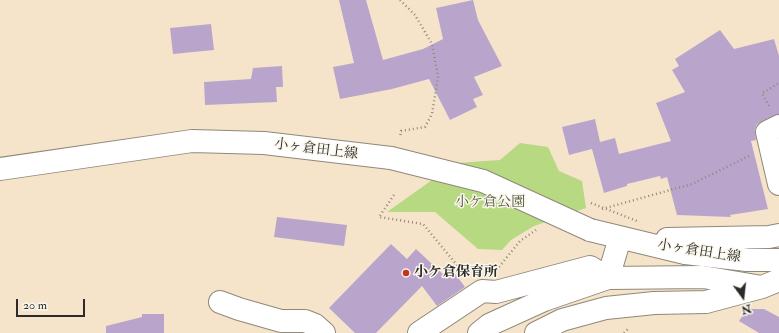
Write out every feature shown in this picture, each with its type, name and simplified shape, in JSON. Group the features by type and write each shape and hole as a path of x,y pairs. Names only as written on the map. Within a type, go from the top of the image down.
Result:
{"street":[{"path":"779,126 767,132 779,184"},
{"name":"小ヶ倉田上線","path":"0,169 192,140 395,150 592,220 620,238 685,253 747,260 779,260"},
{"name":"小ヶ倉田上線","path":"620,238 685,239 769,237 779,235"},
{"path":"608,278 620,238"},
{"path":"419,333 482,291 496,292 590,267 608,278"},
{"path":"479,333 489,326 544,300 608,278 703,277 772,287"},
{"path":"536,333 562,320 606,308 654,303 706,302 772,287"},
{"path":"220,302 239,310 281,321 305,321 315,325 324,333"}],"path":[{"path":"395,150 401,131 425,127 432,114 438,76 432,44 415,15 400,0"},
{"path":"779,83 762,93 779,126"},
{"path":"592,220 692,184 769,146"},
{"path":"394,195 379,217 423,224 462,272 482,291 520,241 539,228"}],"green space":[{"name":"小ケ倉公園","path":"520,143 548,147 559,171 582,181 586,208 534,226 511,240 502,250 478,249 435,212 387,212 456,163 500,160"}],"building":[{"path":"339,0 366,0 383,60 423,49 443,39 436,8 473,0 478,20 502,66 474,77 483,95 473,99 477,107 450,120 429,79 392,89 340,99 333,67 354,63"},
{"path":"211,24 214,50 173,54 170,28"},
{"path":"720,30 734,49 774,39 779,56 779,114 757,124 755,130 756,140 751,141 768,209 730,215 731,217 677,215 667,177 661,179 660,176 627,184 627,186 604,193 592,149 569,155 562,127 595,119 600,142 615,138 619,154 671,141 656,103 685,92 672,70 679,66 675,59"},
{"path":"282,66 283,87 276,87 277,102 205,105 204,82 251,79 253,68"},
{"path":"277,217 347,225 344,246 274,237"},
{"path":"391,244 407,259 416,249 446,277 453,271 465,287 437,306 422,286 376,333 355,333 329,308"},
{"path":"747,309 764,309 779,317 779,333 759,333 739,321"},
{"path":"142,314 164,314 164,333 106,333 106,326 142,317"}],"place":[{"name":"小ケ倉保育所","path":"406,273"}]}
